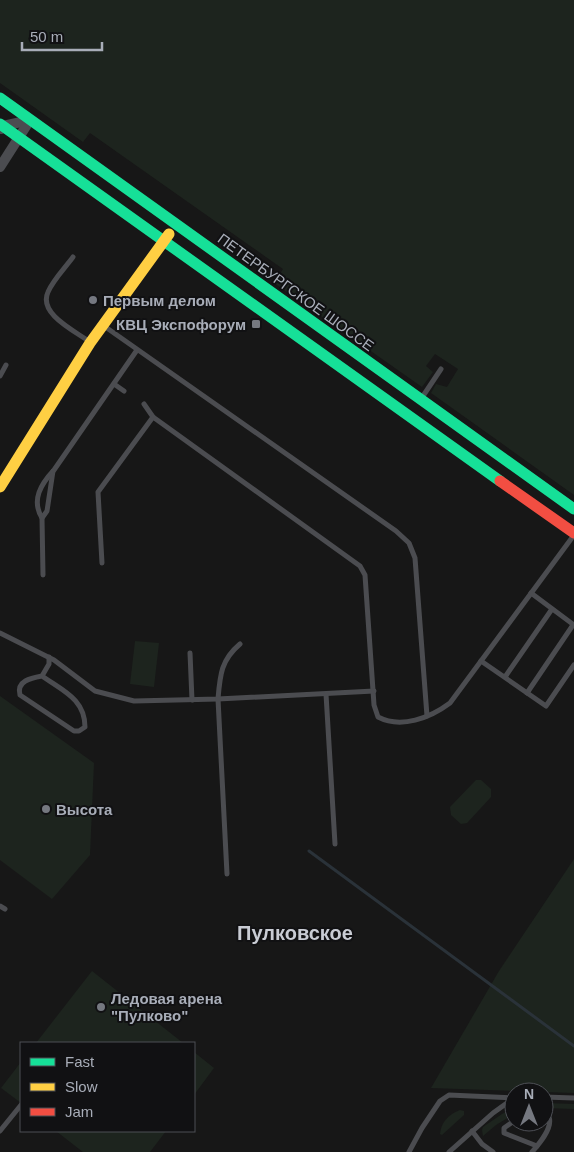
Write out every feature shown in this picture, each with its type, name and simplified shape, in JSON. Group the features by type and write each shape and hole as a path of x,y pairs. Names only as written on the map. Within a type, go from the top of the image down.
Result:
{"main road":[{"name":"ПЕТЕРБУРГСКОЕ ШОССЕ","path":"0,98 574,509"},
{"path":"1,127 574,534"},
{"path":"0,487 90,342 176,225"}],"street":[{"path":"1,127 30,120"},
{"path":"0,167 30,120"}],"lane":[{"path":"73,256 48,293 46,303 50,313 90,342"},
{"path":"103,325 396,531 409,543 415,558 427,716"},
{"path":"43,575 42,518 37,510 41,484 54,470 137,350"},
{"path":"0,376 6,365"},
{"path":"421,400 441,369"},
{"path":"114,384 124,391"},
{"path":"144,404 153,417 360,566 365,575 374,705 378,717 388,722 420,720 450,704 574,534"},
{"path":"102,563 98,492 153,417"},
{"path":"42,518 47,511 54,470"},
{"path":"527,692 574,625 531,593"},
{"path":"505,678 552,609"},
{"path":"0,634 49,657 95,691 134,701 374,691"},
{"path":"227,874 218,699 223,665 231,652 240,644"},
{"path":"190,653 192,700"},
{"path":"42,676 49,664 49,657"},
{"path":"481,661 546,706 574,665"},
{"path":"42,676 77,701 82,708 84,727 80,731 74,731 20,695 21,684 30,678 42,676"},
{"path":"326,694 335,844"},
{"path":"409,1152 440,1101 449,1095 504,1098"},
{"path":"554,1097 574,1098"},
{"path":"0,1131 20,1106"},
{"path":"449,1152 504,1106"},
{"path":"472,1131 482,1144 494,1152"},
{"path":"504,1132 537,1146"},
{"path":"532,1152 545,1132"}],"shaded area":[{"path":"0,0 574,0 574,495 431,393 436,384 447,387 458,369 435,354 426,366 433,372 422,387 274,283 283,269 90,133 83,142 0,83"},
{"path":"135,641 159,643 154,687 130,684"},
{"name":"Высота","path":"0,696 94,763 90,855 52,899 0,860"},
{"path":"476,780 481,780 491,789 491,797 467,823 461,824 451,815 450,807"},
{"path":"574,859 574,1093 554,1092 554,1082 504,1082 504,1091 431,1088 499,971"},
{"name":"Ледовая арена \"Пулково\"","path":"92,971 182,1042 37,1042"},
{"name":"Ледовая арена \"Пулково\"","path":"195,1053 214,1068 195,1094"},
{"path":"20,1063 20,1102 1,1088"},
{"path":"554,1103 574,1104 574,1109 554,1108"},
{"path":"460,1110 464,1111 464,1115 442,1135 440,1134 446,1119"},
{"path":"504,1113 504,1120 483,1136 483,1127"},
{"path":"57,1132 165,1132 150,1152 83,1152"}],"waterway":[{"path":"309,851 574,1046"}],"traffic: fast":[{"path":"0,98 574,509"},
{"path":"0,124 500,481"}],"traffic: slow":[{"path":"0,487 90,343 169,234"}],"traffic: jam":[{"path":"500,481 574,533"}],"place":[{"name":"Первым делом","path":"93,300"},
{"name":"КВЦ Экспофорум","path":"256,324"},
{"name":"Высота","path":"46,809"},
{"name":"Ледовая арена \"Пулково\"","path":"101,1007"}],"district":[{"name":"Пулковское","path":"295,933"}]}
